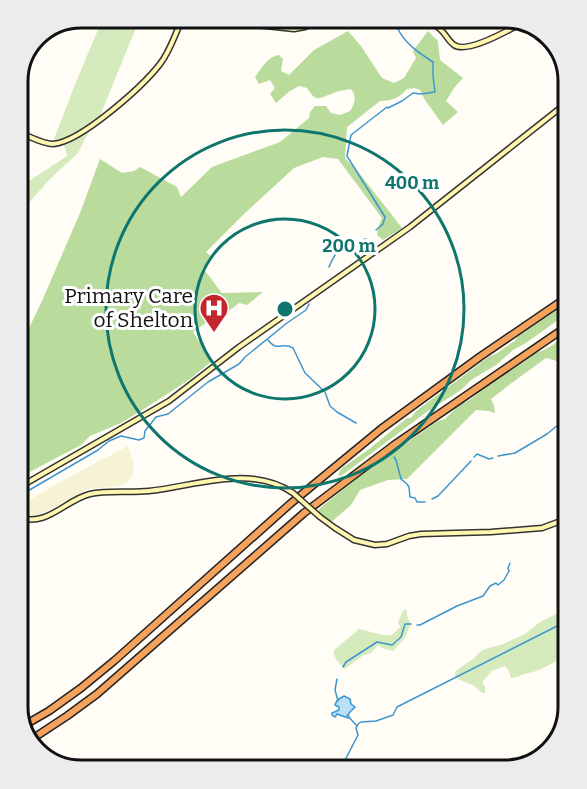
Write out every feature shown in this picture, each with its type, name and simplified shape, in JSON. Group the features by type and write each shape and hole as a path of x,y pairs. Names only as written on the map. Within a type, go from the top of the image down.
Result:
{"highway":[{"path":"30,722 57,706 114,661 290,504 381,429 558,304"},
{"path":"36,736 97,693 304,513 394,445 558,333"}],"street":[{"path":"29,136 52,144 69,140 101,119 121,103 159,65 169,51 178,29"},
{"path":"441,29 455,45 462,48 509,29"},
{"path":"28,482 169,401 239,347 410,227 558,109"},
{"path":"28,520 39,520 90,494 150,491 241,478 277,484 293,493 320,517 354,540 375,545 422,534 542,528 558,522"}],"shaded area":[{"path":"128,446 134,465 133,474 127,482 118,486 89,489 37,516 29,516 29,500"}],"green space":[{"path":"98,29 136,29 100,116 85,129 52,144"},
{"path":"348,31 382,78 394,83 404,78 416,58 413,51 428,31 438,41 440,60 463,78 446,101 458,112 443,125 420,90 415,88 407,89 395,98 380,101 347,127 345,158 402,228 383,240 377,235 382,218 338,159 323,157 294,168 206,252 213,258 203,269 222,293 263,292 247,305 239,303 211,325 207,322 193,332 212,361 190,379 121,423 90,436 81,445 28,473 29,329 80,213 100,159 122,173 134,171 140,167 177,187 181,197 212,167 280,142 309,118 315,106 326,106 331,113 340,115 350,111 355,100 351,89 318,98 313,96 307,88 299,86 276,103 270,94 275,88 270,80 259,84 255,77 268,60 279,55 283,59 281,71 289,75 314,50"},
{"path":"87,131 78,153 29,203 29,181 67,156 63,141 72,140"},
{"path":"558,309 558,320 513,350 496,365 471,380 461,390 428,411 341,476 338,475 342,468 490,356 515,341 517,337"},
{"path":"558,340 558,362 546,358 491,399 495,413 476,410 407,479 388,480 360,490 351,505 331,522 318,512 374,465 438,421 445,419 458,406 471,399 493,381 535,353"},
{"path":"406,609 411,624 404,639 393,651 378,645 371,653 362,656 345,669 337,661 334,650 359,629 392,635 400,627 398,622"},
{"path":"558,613 558,660 554,663 513,678 505,666 492,671 482,682 485,693 455,677 455,672 482,650 525,634 540,622"}],"water":[{"path":"344,696 350,699 351,704 355,707 349,713 348,718 337,714 335,717 332,713 339,710 339,707 335,705 338,699"}],"waterway":[{"path":"376,230 383,224 385,217 347,156 351,135 387,107 402,101 413,93 435,92 433,62 408,43 398,29"},
{"path":"329,267 343,245 366,239"},
{"path":"28,491 98,450 109,441 121,436 139,440 144,438 145,431 156,417 168,414 208,382 239,364 287,323 306,310 309,304"},
{"path":"268,340 275,346 293,348 305,373 325,392 330,406 356,423"},
{"path":"498,456 515,453 558,425"},
{"path":"474,457 477,454 489,459 493,458"},
{"path":"394,457 401,479 409,487 410,497 415,498 417,502 425,502"},
{"path":"432,499 438,496 471,461"},
{"path":"417,625 483,596 490,586 496,583 498,585 504,580 510,563"},
{"path":"343,667 346,662 377,642 392,645 401,637 405,624 411,624"},
{"path":"345,760 358,735 356,728 361,722 376,721 393,715 397,707 558,626"},
{"path":"337,679 335,690 338,701"},
{"path":"347,715 357,726"}],"place":[{"name":"Primary Care of Shelton","path":"214,334"}]}
